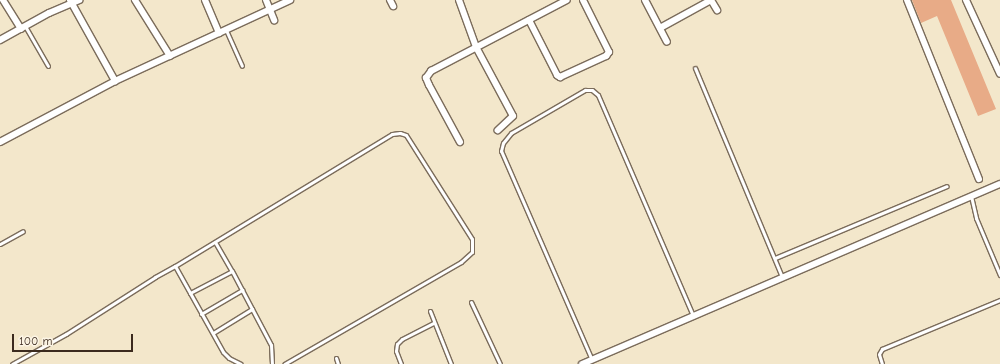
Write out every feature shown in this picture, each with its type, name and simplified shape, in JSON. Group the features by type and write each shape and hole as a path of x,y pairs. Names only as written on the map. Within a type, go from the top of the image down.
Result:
{"street":[{"path":"3,0 23,27"},
{"path":"0,40 71,2 79,0"},
{"path":"135,0 170,56"},
{"path":"205,0 219,33"},
{"path":"266,0 274,20"},
{"path":"0,142 116,81 290,0"},
{"path":"459,0 476,47 513,116 498,130"},
{"path":"460,142 426,78 431,71 567,0"},
{"path":"529,20 557,75 560,77 606,56 609,52 583,0"},
{"path":"645,0 667,42"},
{"path":"660,28 711,0 717,10"},
{"path":"907,0 979,179"},
{"path":"966,0 1000,74"},
{"path":"71,2 116,81"},
{"path":"582,364 1000,184"}],"lane":[{"path":"23,27 48,66"},
{"path":"226,30 242,66"},
{"path":"695,68 782,277"},
{"path":"592,360 501,151 503,143 511,133 585,90 592,90 598,95 693,316"},
{"path":"12,364 66,334 392,134 400,133 406,135 472,239 472,252 461,262 284,364"},
{"path":"775,258 947,186"},
{"path":"971,196 976,218 1000,275"},
{"path":"0,244 22,231"},
{"path":"215,242 271,345 272,364"},
{"path":"175,266 223,352 229,358 241,364"},
{"path":"190,293 232,271"},
{"path":"201,314 242,290"},
{"path":"882,364 879,354 882,349 1000,300"},
{"path":"471,302 500,364"},
{"path":"213,333 252,309"},
{"path":"430,311 451,364"},
{"path":"401,364 396,351 397,344 402,339 434,324"},
{"path":"336,358 338,364"}],"building":[{"path":"912,0 951,0 996,109 978,116 937,16 921,23"}]}
